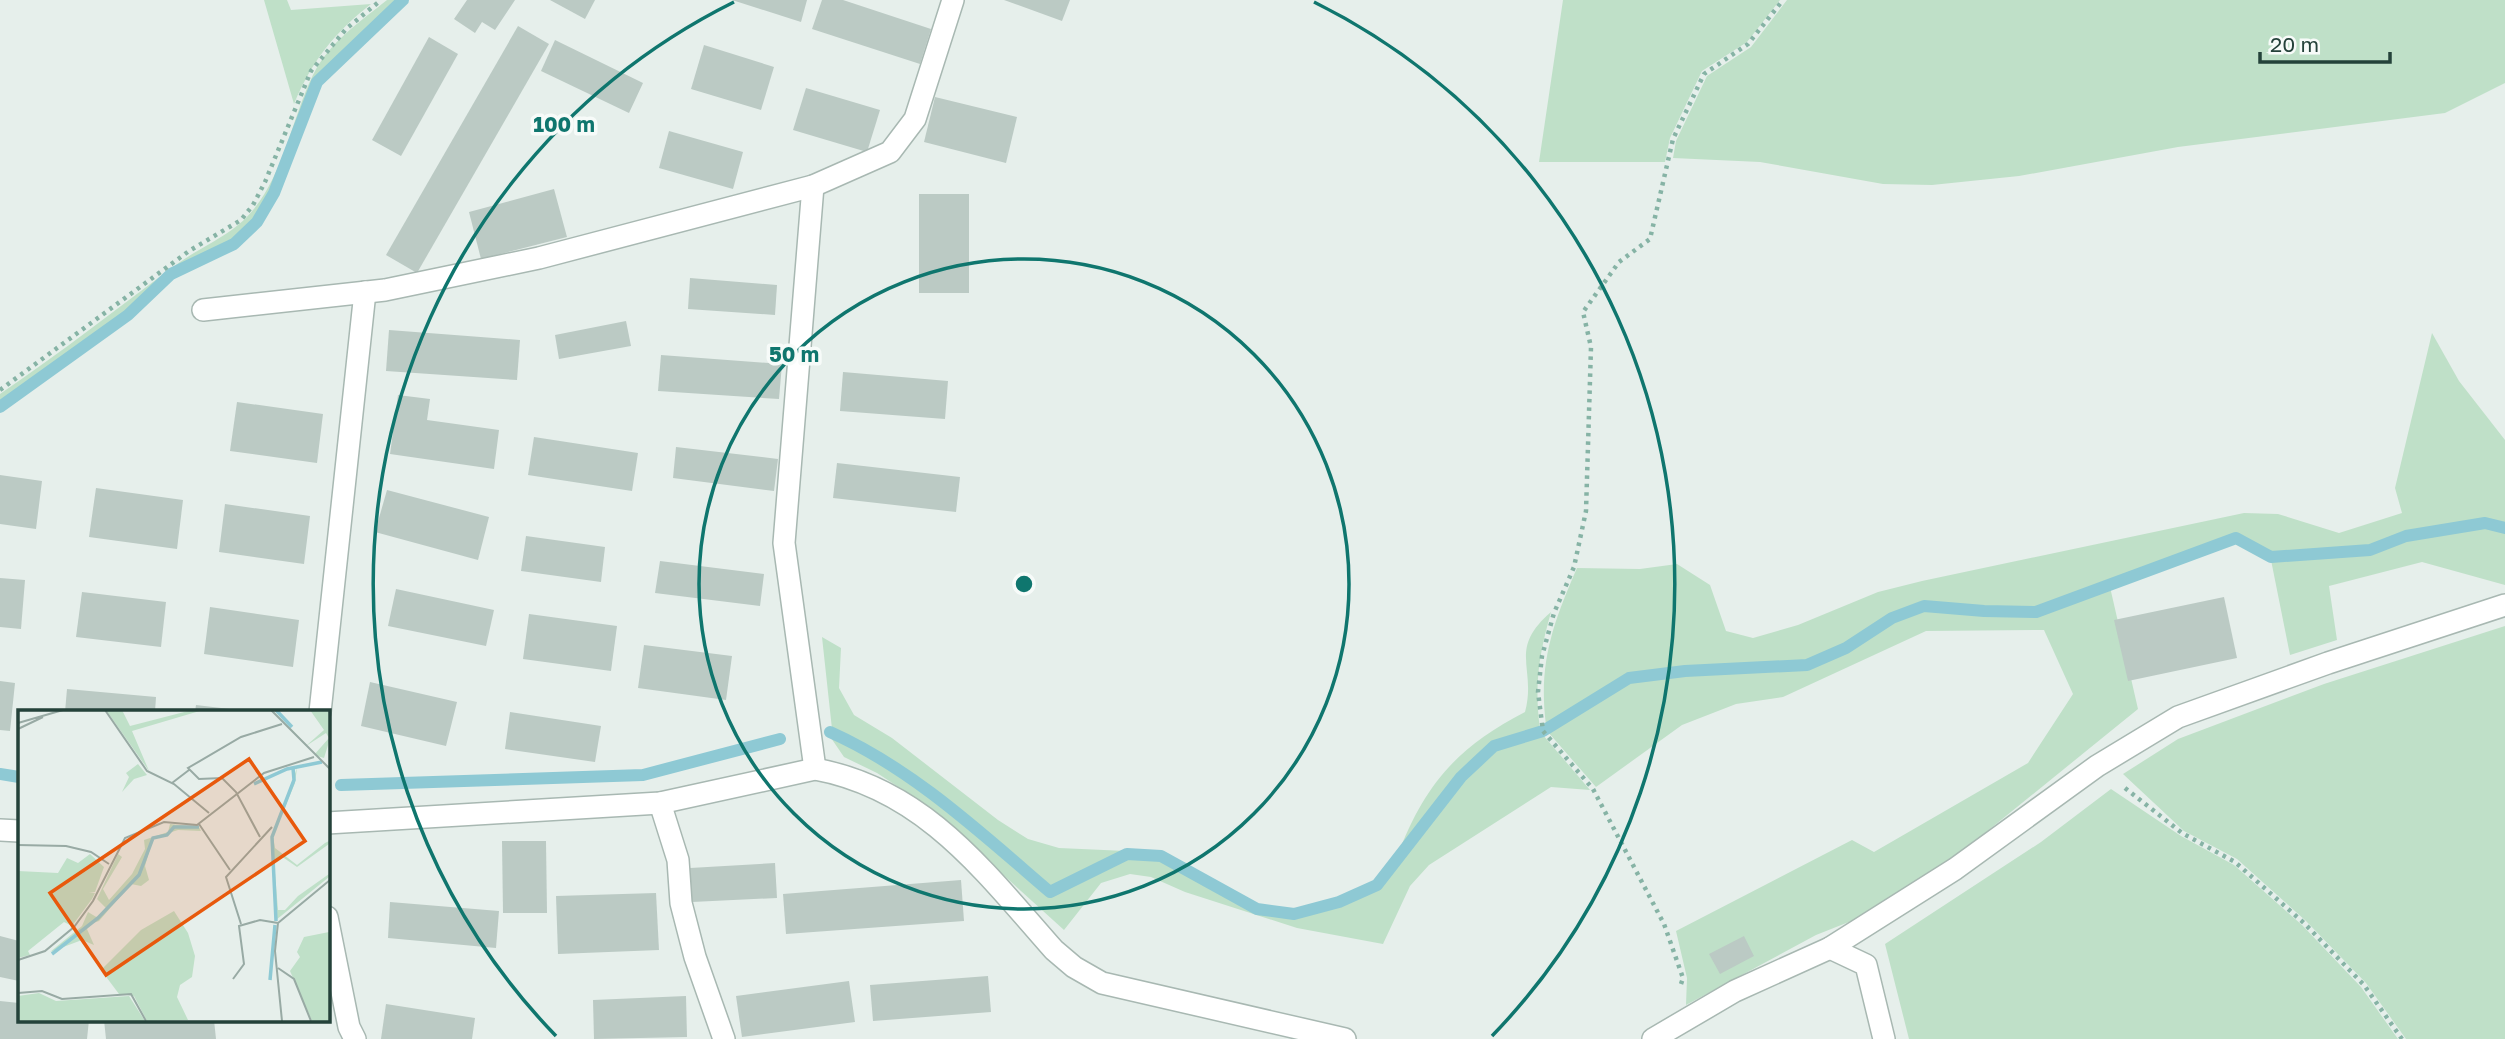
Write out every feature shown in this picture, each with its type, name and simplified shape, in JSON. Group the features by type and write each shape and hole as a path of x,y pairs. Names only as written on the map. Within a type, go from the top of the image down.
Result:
{"street":[{"path":"203,310 365,292 539,258 813,186 890,152 915,119 953,0"},
{"path":"813,186 784,543 815,769"},
{"path":"320,710 365,292"},
{"path":"1655,1038 1735,991 1830,948 1955,869 2097,766 2178,717 2328,663 2505,605"},
{"path":"329,823 660,803 815,769 871,784 926,816 956,844 1054,950 1074,967 1102,983 1345,1039"},
{"path":"660,803 678,860 681,904 695,957 724,1039"},
{"path":"0,830 18,831"},
{"path":"329,927 349,1027 355,1039"},
{"path":"1830,948 1866,965 1884,1039"}],"path":[{"path":"0,390 86,330 189,251 241,220 253,205 265,182 311,72 346,29 382,0"},
{"path":"1655,1038 1684,978 1664,925 1593,789 1543,731 1538,692 1542,656 1554,613 1574,567 1586,510 1591,347 1583,312 1619,262 1650,239 1673,139 1704,74 1748,44 1783,0"},
{"path":"2097,766 2182,834 2235,862 2304,923 2364,985 2402,1039"}],"green space":[{"path":"264,0 287,0 291,10 371,4 325,49 308,74 294,104"},
{"path":"387,0 398,0 315,80 271,192 255,220 233,241 170,273 126,312 0,402 0,394 180,262 228,233 253,210 264,195 280,162 306,92 320,63 346,33"},
{"path":"1563,0 1780,0 1747,42 1702,71 1670,138 1665,162 1539,162"},
{"path":"1787,0 2505,0 2505,83 2445,113 2178,147 2019,176 1932,185 1883,184 1760,162 1673,158 1676,141 1707,76 1751,47"},
{"path":"2432,333 2459,381 2505,440 2505,525 2485,520 2405,533 2370,547 2272,553 2236,534 2036,608 1984,609 1925,602 1890,615 1845,645 1805,661 1684,668 1628,675 1546,725 1544,682 1549,644 1577,568 1640,569 1677,564 1710,585 1726,631 1753,638 1798,625 1878,592 2244,513 2278,514 2339,533 2402,513 2395,488"},
{"path":"2485,527 2505,531 2505,585 2422,562 2329,586 2337,640 2290,655 2271,560 2371,553 2407,539"},
{"path":"2110,587 2138,709 1948,863 1869,914 1816,935 1686,1005 1687,978 1676,931 1852,840 1874,852 2028,763 2073,694 2044,630 1926,631 1783,697 1736,704 1682,725 1596,787 1548,732 1630,681 1685,674 1807,668 1848,651 1893,621 1925,609 1984,615 2037,615"},
{"path":"1551,612 1539,670 1540,729 1493,743 1459,775 1397,857 1419,809 1446,771 1480,739 1525,712 1528,696 1527,648 1538,625"},
{"path":"2505,626 2505,1039 2406,1039 2366,983 2306,921 2237,859 2184,831 2123,774 2178,739 2324,684"},
{"path":"822,637 841,648 839,688 854,715 892,738 998,820 1028,839 1059,848 1126,851 1050,888 920,780 892,761 832,729"},
{"path":"829,735 889,768 917,787 1049,895 1080,883 1127,857 1160,860 1256,911 1294,918 1340,906 1380,888 1464,779 1496,749 1543,735 1590,790 1551,787 1429,865 1410,886 1383,944 1297,928 1185,892 1151,877 1130,874 1101,883 1064,930 926,805 877,773 844,757"},
{"path":"2111,789 2181,836 2234,865 2302,925 2361,987 2398,1039 1909,1039 1885,944 2041,842"}],"building":[{"path":"467,0 515,0 495,30 482,22 475,33 454,19"},
{"path":"550,0 595,0 585,19"},
{"path":"732,0 807,0 801,22"},
{"path":"822,0 843,0 931,29 920,64 812,29"},
{"path":"1004,0 1070,0 1062,21"},
{"path":"518,26 549,44 417,273 386,255"},
{"path":"429,37 458,54 401,156 372,140"},
{"path":"555,40 643,83 629,113 541,71"},
{"path":"704,45 774,67 761,110 691,89"},
{"path":"806,88 880,110 867,152 793,130"},
{"path":"935,97 1017,117 1006,163 924,142"},
{"path":"669,131 743,152 733,189 659,168"},
{"path":"554,189 567,237 481,259 469,212"},
{"path":"919,194 969,194 969,293 919,293"},
{"path":"690,278 777,285 775,315 688,309"},
{"path":"626,321 631,346 559,359 555,335"},
{"path":"389,330 520,340 517,380 386,371"},
{"path":"661,355 782,364 779,399 658,391"},
{"path":"843,372 948,381 945,419 840,411"},
{"path":"398,395 430,399 427,420 499,430 494,469 390,454"},
{"path":"237,402 323,414 317,463 230,451"},
{"path":"534,437 638,453 632,491 528,475"},
{"path":"676,447 778,459 774,491 673,478"},
{"path":"837,463 960,477 956,512 833,498"},
{"path":"0,475 42,481 36,529 0,524"},
{"path":"96,488 183,500 177,549 89,537"},
{"path":"387,490 489,517 478,560 375,532"},
{"path":"225,504 310,516 304,564 219,552"},
{"path":"526,536 605,547 601,582 521,571"},
{"path":"660,561 764,574 760,606 655,593"},
{"path":"0,578 25,580 21,629 0,627"},
{"path":"396,589 494,610 486,646 388,626"},
{"path":"82,592 166,602 161,647 76,637"},
{"path":"2224,597 2237,658 2128,681 2114,620"},
{"path":"210,607 299,620 293,667 204,654"},
{"path":"529,614 617,626 611,671 523,659"},
{"path":"644,645 732,656 726,700 638,688"},
{"path":"0,681 15,683 10,731 0,730"},
{"path":"370,682 457,702 446,746 361,726"},
{"path":"67,689 156,697 155,710 65,710"},
{"path":"196,705 238,710 195,710"},
{"path":"510,712 601,726 595,762 505,749"},
{"path":"502,841 546,841 547,913 503,913"},
{"path":"775,863 777,898 692,902 690,868"},
{"path":"961,880 964,921 786,934 783,894"},
{"path":"656,893 659,950 558,954 556,896"},
{"path":"390,902 499,911 496,948 388,938"},
{"path":"0,936 18,941 18,981 0,977"},
{"path":"1744,936 1754,956 1720,974 1709,954"},
{"path":"988,976 991,1012 873,1021 870,985"},
{"path":"849,981 855,1022 742,1037 736,996"},
{"path":"686,996 687,1037 594,1039 593,1000"},
{"path":"0,1001 18,1003 18,1021 89,1021 87,1039 0,1039"},
{"path":"386,1004 475,1018 472,1039 381,1039"},
{"path":"104,1021 214,1021 216,1039 106,1039"}],"waterway":[{"path":"0,407 128,315 171,274 234,244 257,222 274,193 317,82 403,0"},
{"path":"830,732 890,764 918,783 1050,892 1127,854 1161,856 1257,909 1294,914 1339,902 1377,885 1461,777 1494,746 1543,731 1629,678 1685,671 1807,665 1846,648 1892,618 1924,606 2036,612 2236,538 2271,557 2370,550 2406,536 2485,523 2505,528"},
{"path":"341,785 643,775 780,739"},
{"path":"0,774 18,777"}]}
